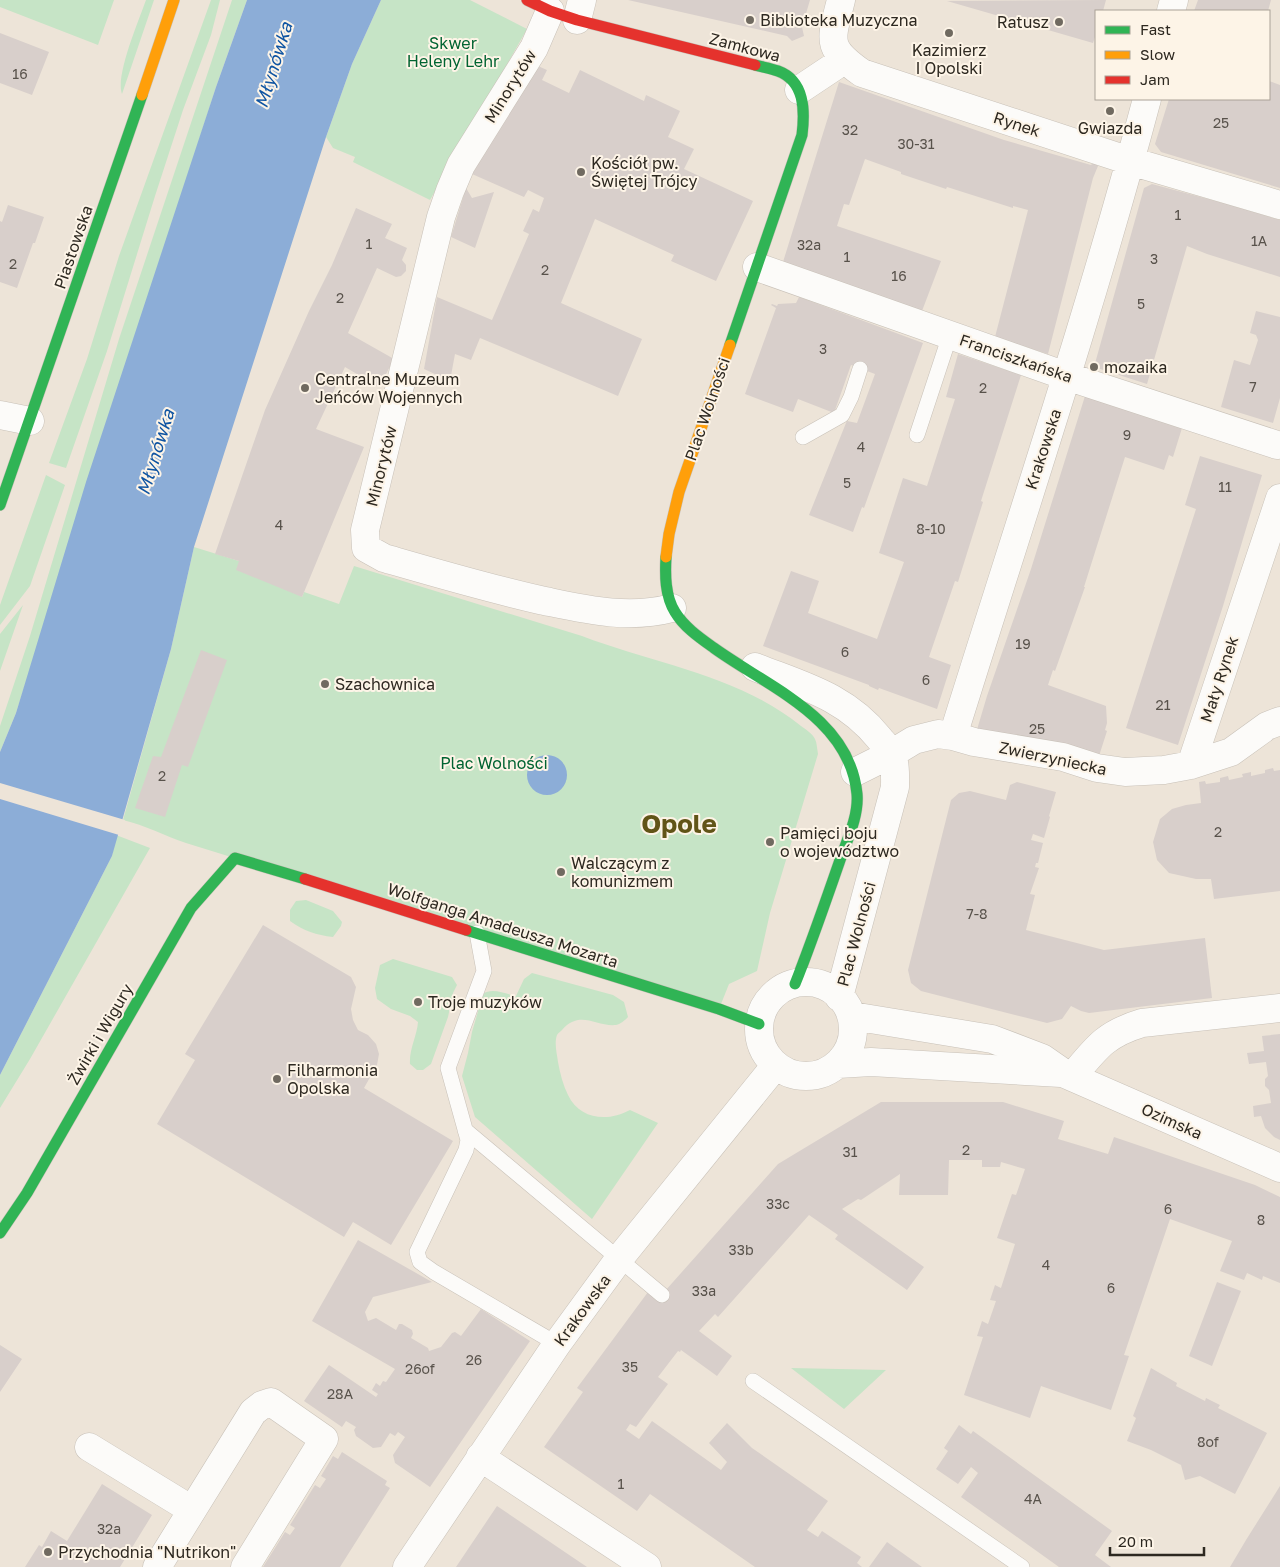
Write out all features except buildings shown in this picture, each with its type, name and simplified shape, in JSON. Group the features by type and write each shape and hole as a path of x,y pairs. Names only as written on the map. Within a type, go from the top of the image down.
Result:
{"street":[{"name":"Piastowska","path":"0,505 174,0"},
{"path":"757,268 802,135 806,108 799,90 844,60 833,41 841,0"},
{"name":"Zamkowa","path":"539,6 580,10 779,71 790,78 799,90"},
{"name":"Minorytów","path":"539,6 534,48 461,164 450,191 365,530 366,548 384,558 508,593 592,611 641,614 672,608"},
{"name":"Rynek","path":"844,60 862,73 1130,162 1280,205"},
{"path":"1130,162 1147,100"},
{"name":"Krakowska","path":"953,736 1078,379 1130,162"},
{"name":"Plac Wolności","path":"757,268 679,492 666,550 666,577 667,592 672,608 684,623 718,652 811,712 832,733 847,754 854,772 858,796 850,831 796,984"},
{"name":"Franciszkańska","path":"757,268 878,318 950,335 1279,445"},
{"path":"0,415 30,421"},
{"name":"Mały Rynek","path":"1191,765 1280,498"},
{"name":"Plac Wolności","path":"718,652 830,696 850,709 868,725 891,754 895,787 846,1007"},
{"path":"1191,765 1231,752 1267,726 1280,721"},
{"name":"Zwierzyniecka","path":"891,754 914,740 938,734 1064,757 1097,768 1125,772 1164,770 1191,765"},
{"path":"854,772 891,754"},
{"name":"Wolfganga Amadeusza Mozarta","path":"236,858 274,868 619,979 719,1009 759,1024"},
{"name":"Żwirki i Wigury","path":"0,1233 27,1192 191,908 236,858"},
{"path":"811,983 827,987 846,1007 852,1036 847,1051 838,1064 828,1070 817,1075 791,1074 776,1066 766,1053 760,1039 759,1024 762,1013 770,999 781,989 796,984 811,983"},
{"name":"Ozimska","path":"846,1007 992,1039 1042,1058 1068,1075 1280,1168"},
{"path":"1068,1075 1098,1045 1122,1029 1142,1023 1280,1008"},
{"name":"Ozimska","path":"838,1064 871,1062 1068,1075"},
{"name":"Krakowska","path":"407,1567 557,1344 619,1259 776,1066"},
{"path":"157,1567 253,1412 262,1405 271,1402 324,1439 244,1567"},
{"path":"89,1447 192,1510"},
{"path":"480,1457 647,1567"}],"lane":[{"path":"917,435 950,335"},
{"path":"802,437 842,414 851,397 860,369"},
{"path":"477,933 484,971 448,1068 468,1140 466,1150 417,1252 420,1262 434,1272 557,1344"},
{"path":"465,1130 662,1295"},
{"path":"753,1381 1022,1567"}],"green space":[{"path":"0,0 114,0 98,45 0,7"},
{"path":"146,0 154,0 122,94 122,75 125,62"},
{"path":"211,0 220,0 211,35 183,110 107,351 66,468 49,463 87,359 119,256"},
{"path":"232,0 247,0 216,87 16,713 0,752 0,726 30,636 119,339"},
{"name":"Skwer Heleny Lehr","path":"381,0 470,0 527,29 430,200 353,162 355,157 333,148 326,137 352,64"},
{"path":"46,475 65,485 30,586 0,625 0,605"},
{"name":"Plac Wolności","path":"194,547 239,561 302,597 304,592 339,604 354,566 582,636 723,682 750,694 807,730 815,739 818,754 770,913 757,971 729,984 719,1009 186,843 123,820 171,649"},
{"path":"23,605 0,671 0,634"},
{"path":"116,835 150,848 0,1108 0,1075 112,856"},
{"path":"306,900 333,911 342,922 333,937 310,932 290,921 290,910 296,901"},
{"path":"393,959 452,977 457,985 431,1064 423,1070 417,1070 410,1064 418,1022 410,1016 391,1009 377,999 375,988 380,965"},
{"path":"532,973 613,995 624,1002 628,1017 620,1024 609,1025 588,1020 575,1021 557,1035 556,1048 563,1083 573,1103 580,1110 595,1116 613,1116 630,1110 658,1123 592,1219 475,1117 462,1076 483,994 495,991 516,996 524,979"},
{"path":"791,1368 886,1370 844,1409"}],"water":[{"name":"Młynówka","path":"247,0 381,0 352,64 326,137 194,547 171,649 112,856 0,1075 0,752 16,713 86,482 216,87"},
{"path":"547,755 561,761 567,775 561,789 547,795 533,789 527,775 533,761"}],"pier":[{"path":"0,783 125,820 119,835 0,799"}],"traffic: fast":[{"path":"730,345 802,135 803,126 803,107 794,82 778,71 755,65"},
{"path":"0,505 142,95"},
{"path":"666,557 667,592 675,612 683,623 714,648 803,707 823,725 839,745 851,768 857,794 854,820 795,984"},
{"path":"0,1233 27,1193 191,908 235,858 305,879"},
{"path":"466,930 719,1009 759,1024"}],"traffic: slow":[{"path":"142,95 174,0"},
{"path":"666,557 669,534 679,492 730,345"}],"traffic: jam":[{"path":"527,0 550,11 577,20 755,65"},
{"path":"305,879 466,930"}],"place":[{"name":"Biblioteka Muzyczna","path":"750,20"},
{"name":"Ratusz","path":"1059,22"},
{"name":"Kazimierz I Opolski","path":"949,33"},
{"name":"Gwiazda","path":"1110,111"},
{"name":"Kościół pw. Świętej Trójcy","path":"581,172"},
{"name":"mozaika","path":"1094,367"},
{"name":"Centralne Muzeum Jeńców Wojennych","path":"305,388"},
{"name":"Szachownica","path":"325,684"},
{"name":"Pamięci boju o województwo","path":"770,842"},
{"name":"Walczącym z komunizmem","path":"561,872"},
{"name":"Troje muzyków","path":"418,1002"},
{"name":"Filharmonia Opolska","path":"277,1079"},
{"name":"Przychodnia \"Nutrikon\"","path":"48,1552"}],"district":[{"name":"Opole","path":"679,823"}]}
